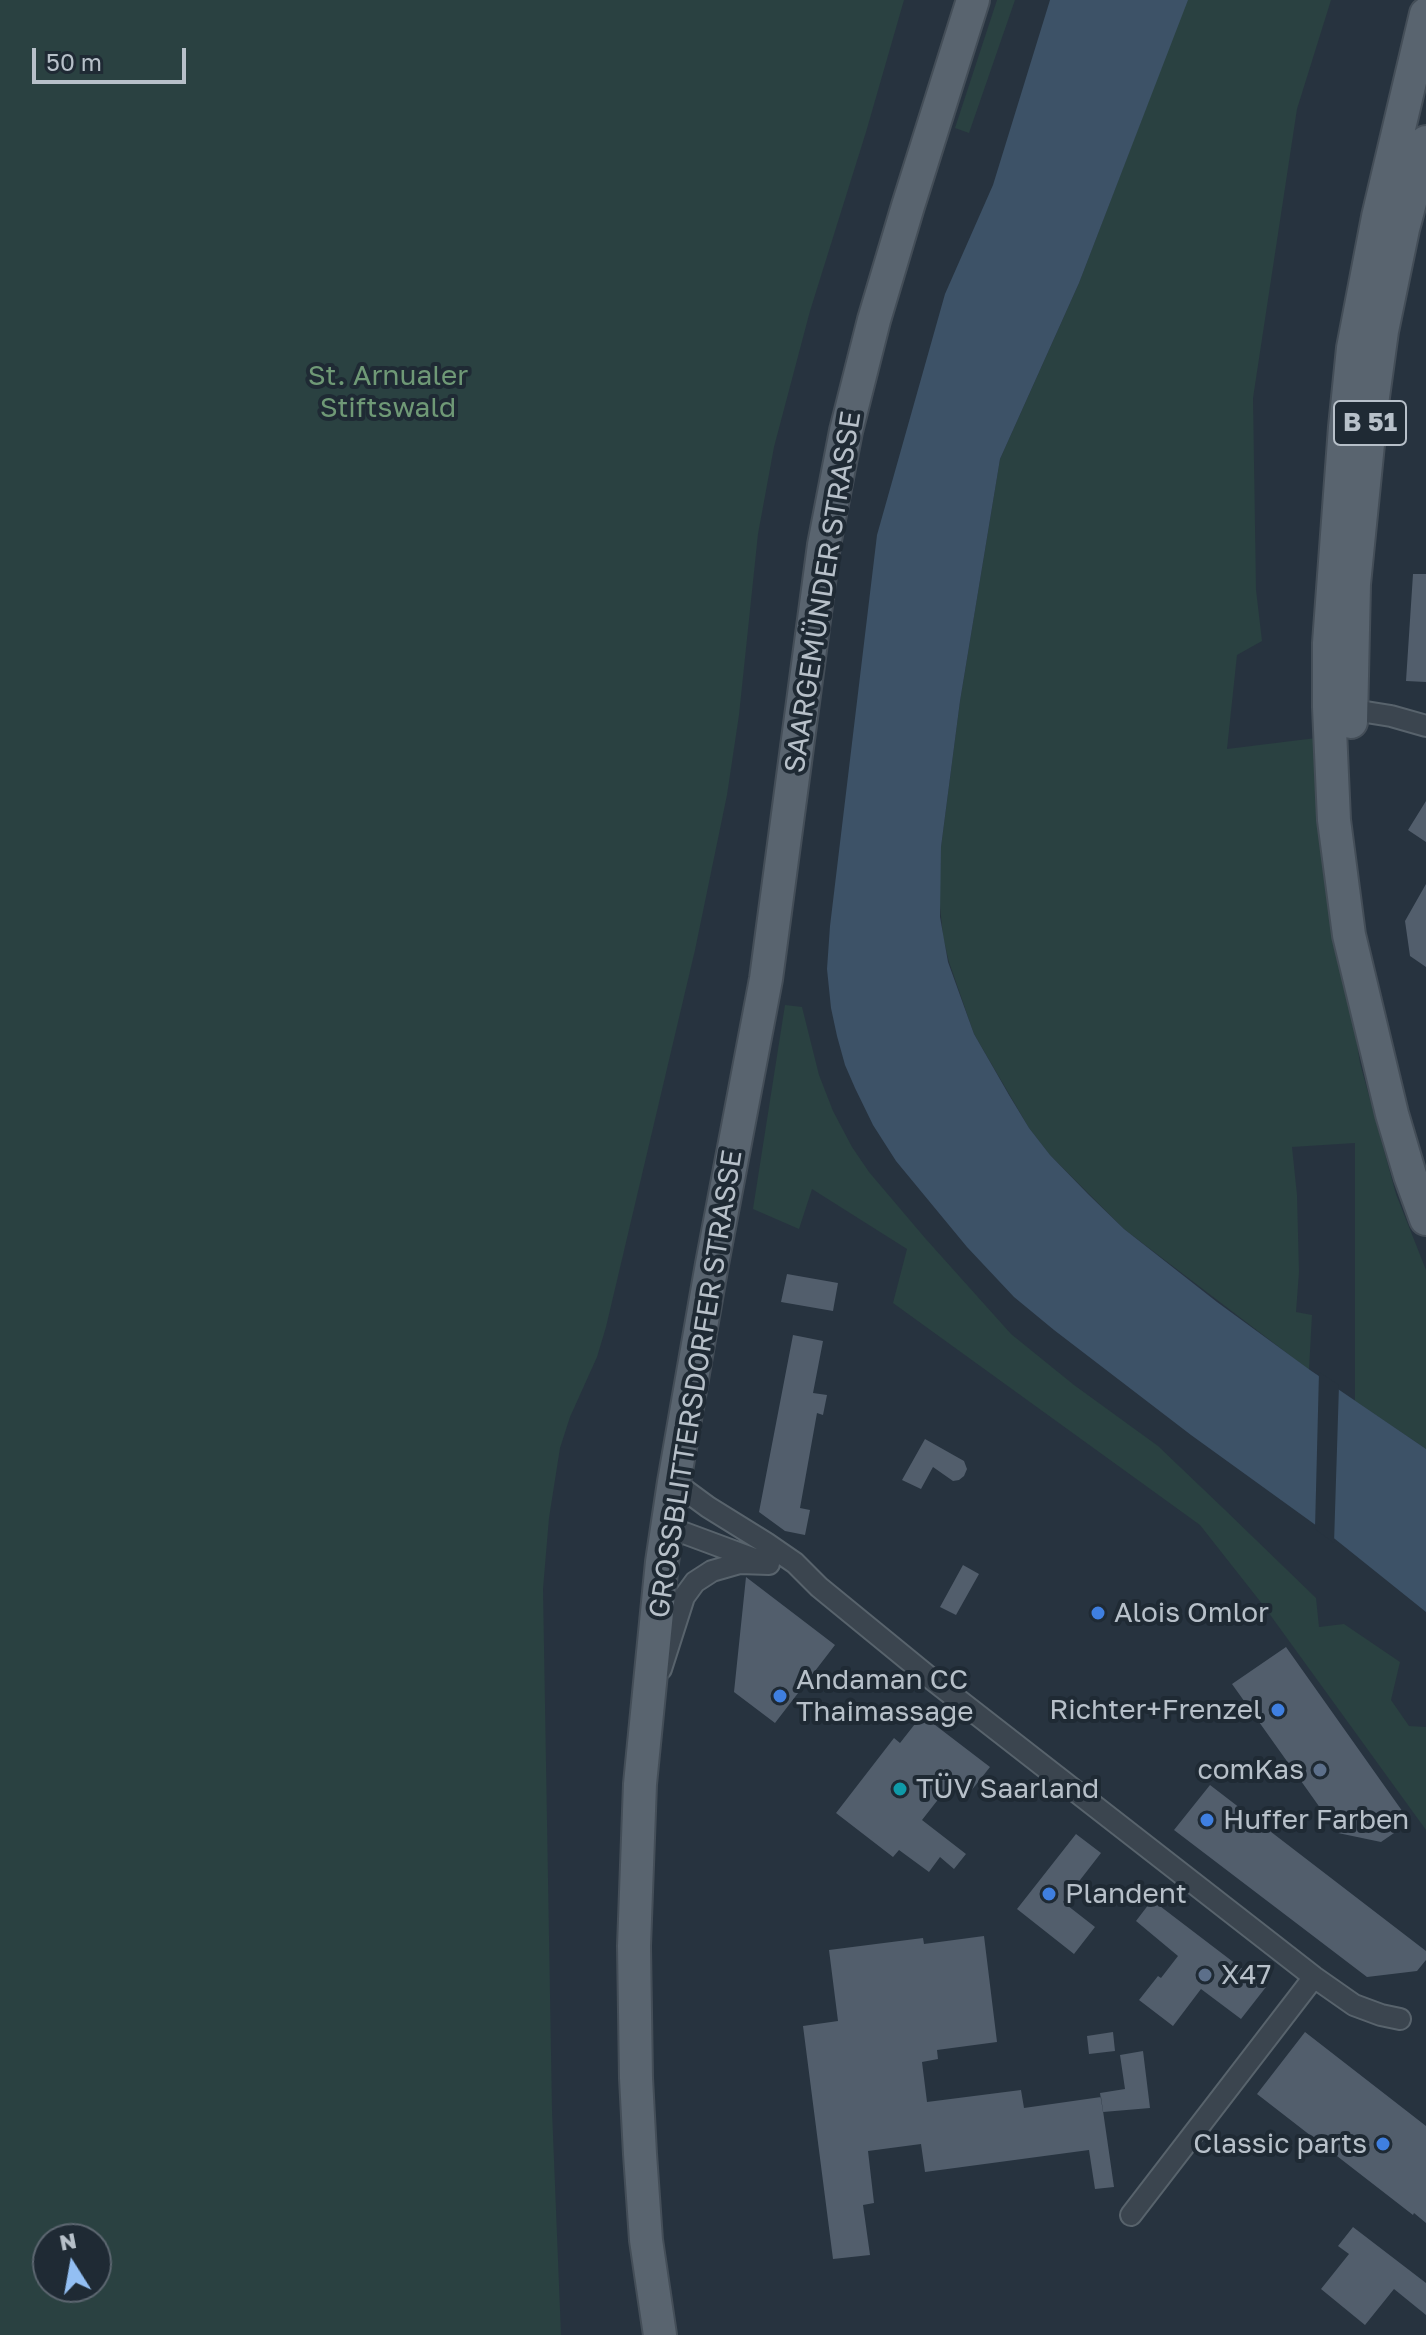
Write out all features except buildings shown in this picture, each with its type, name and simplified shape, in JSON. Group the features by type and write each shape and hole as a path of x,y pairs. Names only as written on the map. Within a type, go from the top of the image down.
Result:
{"main road":[{"name":"SAARGEMÜNDER STRASSE","path":"782,866 824,545 846,431 874,320 973,0"},
{"name":"B 51","path":"1426,14 1378,217 1353,348 1329,643 1353,808 1369,967 1369,1012 1392,1114 1426,1219"},
{"name":"B 51","path":"1340,708 1382,331 1403,229 1426,142"},
{"name":"GROSSBLITTERSDORFER STRASSE","path":"660,2335 646,2240 636,2078 634,1975 644,1726 674,1482 766,979 782,866"}],"street":[{"path":"1340,708 1405,719 1426,726"},
{"path":"674,1482 795,1563 819,1587 1000,1733 1314,1977 1354,2005 1400,2019"},
{"path":"668,1527 769,1564 819,1587"},
{"path":"650,1687 664,1664 684,1597 695,1582 712,1571 740,1563 769,1564"},
{"path":"1131,2215 1314,1977"}],"green space":[{"name":"St. Arnualer Stiftswald","path":"0,0 904,0 810,311 774,447 758,534 739,715 727,795 695,950 606,1327 560,1448 549,1518 543,1589 552,2110 561,2335 0,2335"},
{"path":"997,0 1015,0 969,133 955,128"},
{"path":"1187,0 1331,0 1297,109 1253,398 1256,590 1262,641 1237,655 1227,749 1316,738 1323,823 1360,1063 1396,1194 1426,1270 1426,1449 1355,1401 1355,1143 1292,1147 1299,1272 1296,1312 1312,1315 1309,1370 1124,1229 1050,1155 1029,1128 974,1034 943,937 939,895 941,847 960,701 1000,459 1079,283"},
{"path":"785,1005 802,1007 819,1075 833,1111 869,1172 1011,1334 1158,1446 1316,1598 1319,1627 1344,1624 1400,1662 1391,1700 1409,1726 1426,1727 1426,1830 1263,1605 1200,1525 893,1303 907,1249 812,1189 799,1229 753,1209"}],"water":[{"path":"1050,0 1188,0 1079,283 1000,459 960,701 941,847 940,917 948,962 974,1034 1009,1095 1050,1155 1088,1194 1124,1229 1217,1302 1426,1449 1426,1612 1335,1539 1191,1435 1014,1297 967,1247 896,1161 873,1125 855,1088 837,1036 827,969 830,926 877,535 945,294 993,185"}],"pier":[{"path":"1319,1372 1339,1385 1334,1543 1315,1529"}],"place":[{"name":"Alois Omlor","path":"1098,1613"},
{"name":"Andaman CC Thaimassage","path":"780,1696"},
{"name":"Richter+Frenzel","path":"1278,1710"},
{"name":"comKas","path":"1320,1770"},
{"name":"TÜV Saarland","path":"900,1789"},
{"name":"Huffer Farben","path":"1207,1820"},
{"name":"Plandent","path":"1049,1894"},
{"name":"X47","path":"1205,1975"},
{"name":"Classic parts","path":"1383,2144"}]}
